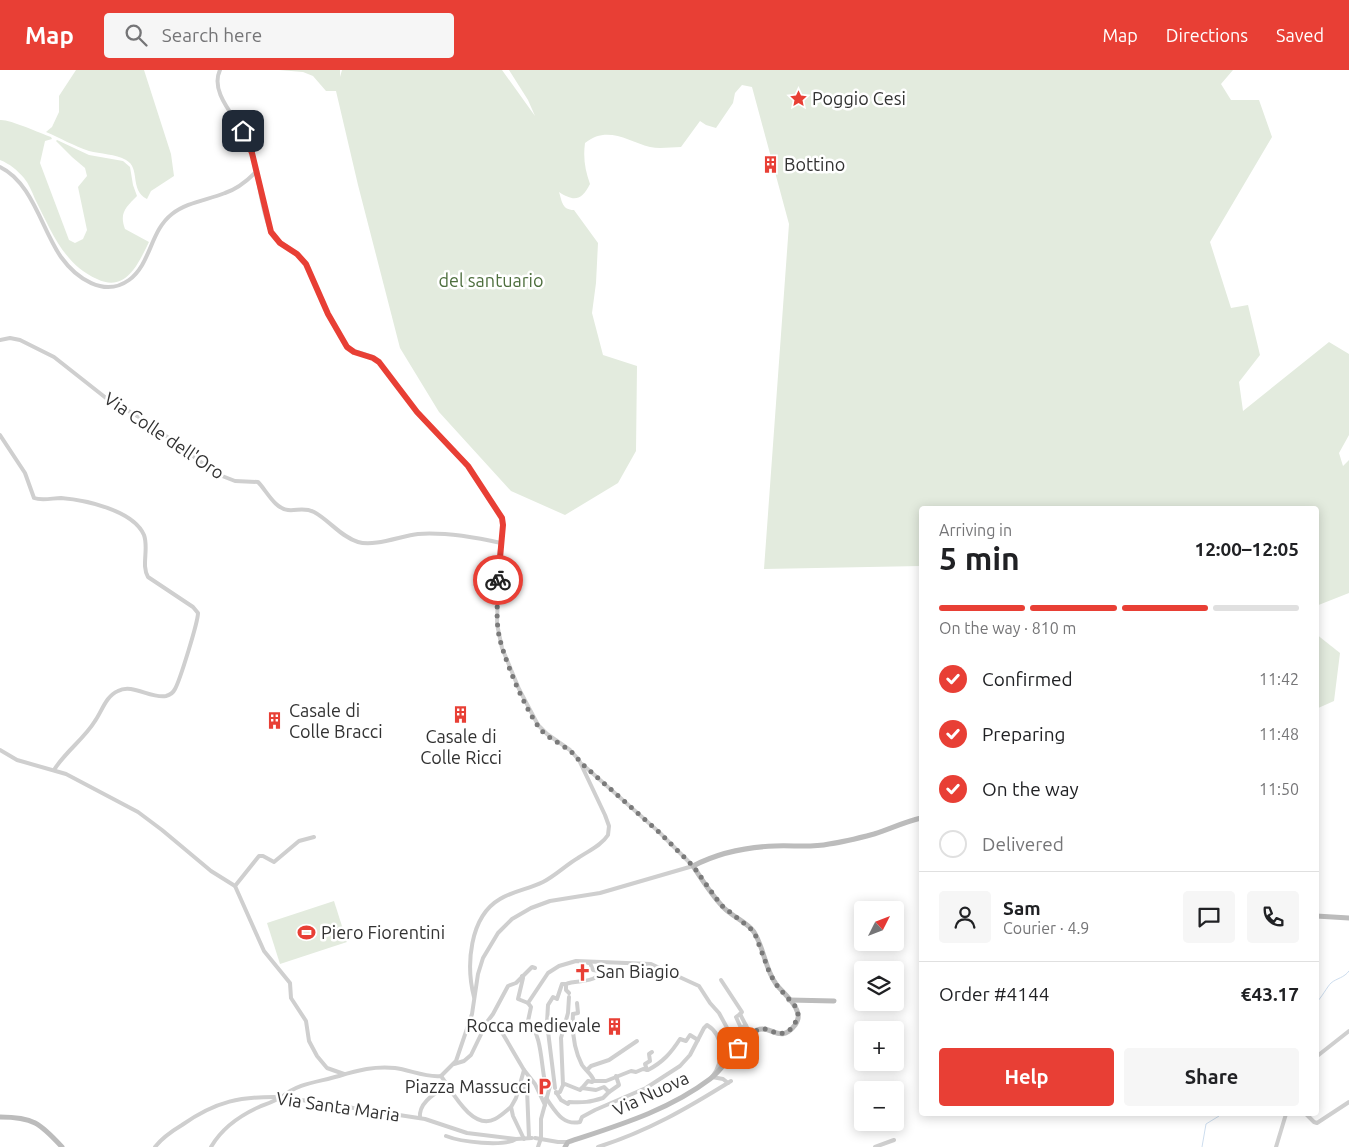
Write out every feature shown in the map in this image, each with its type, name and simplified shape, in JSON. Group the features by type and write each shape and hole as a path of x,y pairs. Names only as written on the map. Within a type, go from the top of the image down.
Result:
{"street":[{"path":"220,70 216,78 217,89 248,141 268,226 272,234 280,243 297,254 306,264 328,314 347,347 354,352 379,362 417,412 460,456 475,475 502,520 497,624 503,651 519,689 538,725 547,734 570,750 580,762 659,832 693,866 719,903 753,931 770,974 796,1009 797,1021 790,1030 779,1034 761,1029 751,1035 740,1014 742,1012 721,980"},
{"path":"0,167 12,175 24,189 64,260 76,273 87,281 108,288 121,285 135,276 158,231 170,215 187,205 233,190 256,172"},
{"name":"Via Colle dell'Oro","path":"0,340 18,339 52,356 113,402 146,421 212,472 235,481 256,481 282,507 288,510 300,508 311,511 356,542 368,543 430,534 468,536 501,543"},
{"path":"0,435 26,476 34,498 38,500 71,499 89,502 118,513 135,524 144,537 148,577 193,607 198,614 173,692 164,696 128,689 121,689 115,692 105,703 92,726 54,770"},
{"path":"0,750 15,759 73,777 138,812 209,869 235,886 264,951 290,983 291,998 306,1021 309,1041 317,1056 327,1068 344,1074"},
{"path":"474,997 471,980 472,946 477,927 487,909 502,898 548,879 603,842 608,835 609,826 606,815 580,762"},
{"path":"211,1147 221,1132 232,1122 256,1108 281,1098 287,1093 311,1082 362,1069 380,1067 404,1069 434,1077 441,1076 454,1064 472,1014 478,974 483,958 491,943 504,926 531,908 550,902 600,892 693,866 705,859 726,852 776,845 828,845 876,833 919,819"},
{"path":"235,886 259,856 274,862 299,841 314,837"},
{"path":"1319,916 1349,918"},
{"path":"528,1003 548,973 559,966 576,961 651,964 699,986 710,1004 719,1013 738,1048"},
{"path":"582,961 584,964 590,963 593,970 618,974 611,977 596,977 592,980 574,981 563,985 557,999 553,997 548,1005 548,1029 556,1093 561,1100 568,1104 569,1102 585,1104 603,1098 619,1085 616,1076"},
{"path":"454,1064 461,1063 470,1057 487,1022 508,986 516,983 532,967 535,968"},
{"path":"522,976 518,999 531,1006 528,1021 536,1035 544,1079 550,1086 555,1088"},
{"path":"563,985 569,995 573,1040 582,1065 594,1081"},
{"path":"789,1000 834,1001"},
{"path":"571,1014 578,1013 577,1003"},
{"path":"556,1093 560,1092 563,1085 561,1038 571,1014"},
{"path":"546,1098 556,1113 563,1119 569,1123 580,1122 582,1117 646,1088 680,1066 698,1040 704,1026 707,1025 715,1033 720,1046 719,1062 712,1077 729,1082 688,1108 658,1124 598,1147"},
{"path":"500,1028 524,1070 535,1084 545,1105"},
{"path":"1319,1055 1349,1031"},
{"path":"582,1088 588,1081 606,1081 616,1076 643,1069 646,1070 661,1063 677,1046 680,1038 686,1041 690,1035 698,1040"},
{"name":"Via Nuova","path":"566,1144 616,1127 678,1098 712,1077 751,1035"},
{"path":"587,1070 609,1060 637,1041"},
{"path":"646,1070 646,1064 650,1061 649,1054 652,1052"},
{"path":"441,1076 471,1116 476,1120 493,1120 511,1107 516,1098 524,1070"},
{"path":"530,1138 528,1089 529,1085 535,1084"},
{"path":"563,1085 566,1084 580,1090 582,1088 596,1090 604,1088 609,1092"},
{"path":"420,1118 422,1108 429,1098 448,1085"},
{"path":"539,1145 541,1119 550,1086"},
{"path":"518,1087 528,1089"},
{"path":"422,1091 429,1090 436,1093"},
{"name":"Via Santa Maria","path":"155,1147 178,1128 214,1106 242,1098 281,1098 420,1118 451,1126 467,1133 516,1139 541,1138 566,1144"},
{"path":"1308,1116 1317,1123 1349,1102"},
{"path":"511,1107 513,1116 530,1138"},
{"path":"1276,1147 1285,1116"},
{"path":"0,1118 26,1119 38,1124 62,1147"},
{"path":"446,1136 461,1142 493,1144 508,1143 516,1139"},
{"path":"875,1147 894,1140"}],"green space":[{"path":"76,70 144,70 171,154 174,176 151,191 147,199 138,190 133,168 126,160 113,155 89,151 46,132 52,127 59,112 59,96"},
{"name":"del santuario","path":"279,70 340,70 340,77 342,70 502,70 535,116 528,100 509,70 1233,70 1221,84 1231,100 1259,100 1272,137 1210,242 1231,308 1248,305 1260,355 1239,382 1243,411 1329,342 1349,354 1349,435 1339,453 1343,466 1349,460 1349,593 1319,605 1319,506 919,506 919,566 764,569 789,224 752,87 742,85 735,93 733,103 716,128 700,121 681,147 650,147 626,138 609,135 601,135 585,143 585,164 590,184 587,190 580,197 576,198 568,197 559,192 565,207 574,210 598,243 592,313 603,355 637,366 636,451 618,483 565,515 511,491 439,412 400,348 336,91 326,91 313,76 303,72"},
{"path":"0,120 17,124 51,137 52,139 45,141 40,163 69,240 75,243 83,239 87,230 78,187 87,176 85,168 56,141 89,155 123,161 130,167 137,196 123,214 123,223 125,229 149,242 130,274 116,282 107,282 85,273 75,265 59,245 26,180 19,172 0,160"},
{"path":"1319,636 1340,653 1334,701 1319,708"},
{"name":"Piero Fiorentini","path":"334,901 347,942 280,964 267,923"}],"waterway":[{"path":"1319,999 1331,983 1349,971"},
{"path":"1202,1147 1206,1124 1219,1116"}],"way so far":[{"path":"498,580 497,624 500,642 519,689 542,731 570,750 580,762 659,832 693,866 721,905 752,930 772,978 796,1009 798,1018 789,1032 779,1034 766,1029 759,1029 738,1048"}],"place":[{"name":"Poggio Cesi","path":"798,99"},
{"name":"Bottino","path":"770,165"},
{"name":"Casale di Colle Ricci","path":"461,714"},
{"name":"Casale di Colle Bracci","path":"275,721"},
{"name":"Piero Fiorentini","path":"307,933"},
{"name":"San Biagio","path":"582,972"},
{"name":"Rocca medievale","path":"615,1026"},
{"name":"Piazza Massucci","path":"545,1087"}],"route":[{"path":"243,131 252,153 269,228 280,243 297,254 306,264 326,310 346,345 354,352 379,362 417,412 468,466 502,518 498,580"}]}
